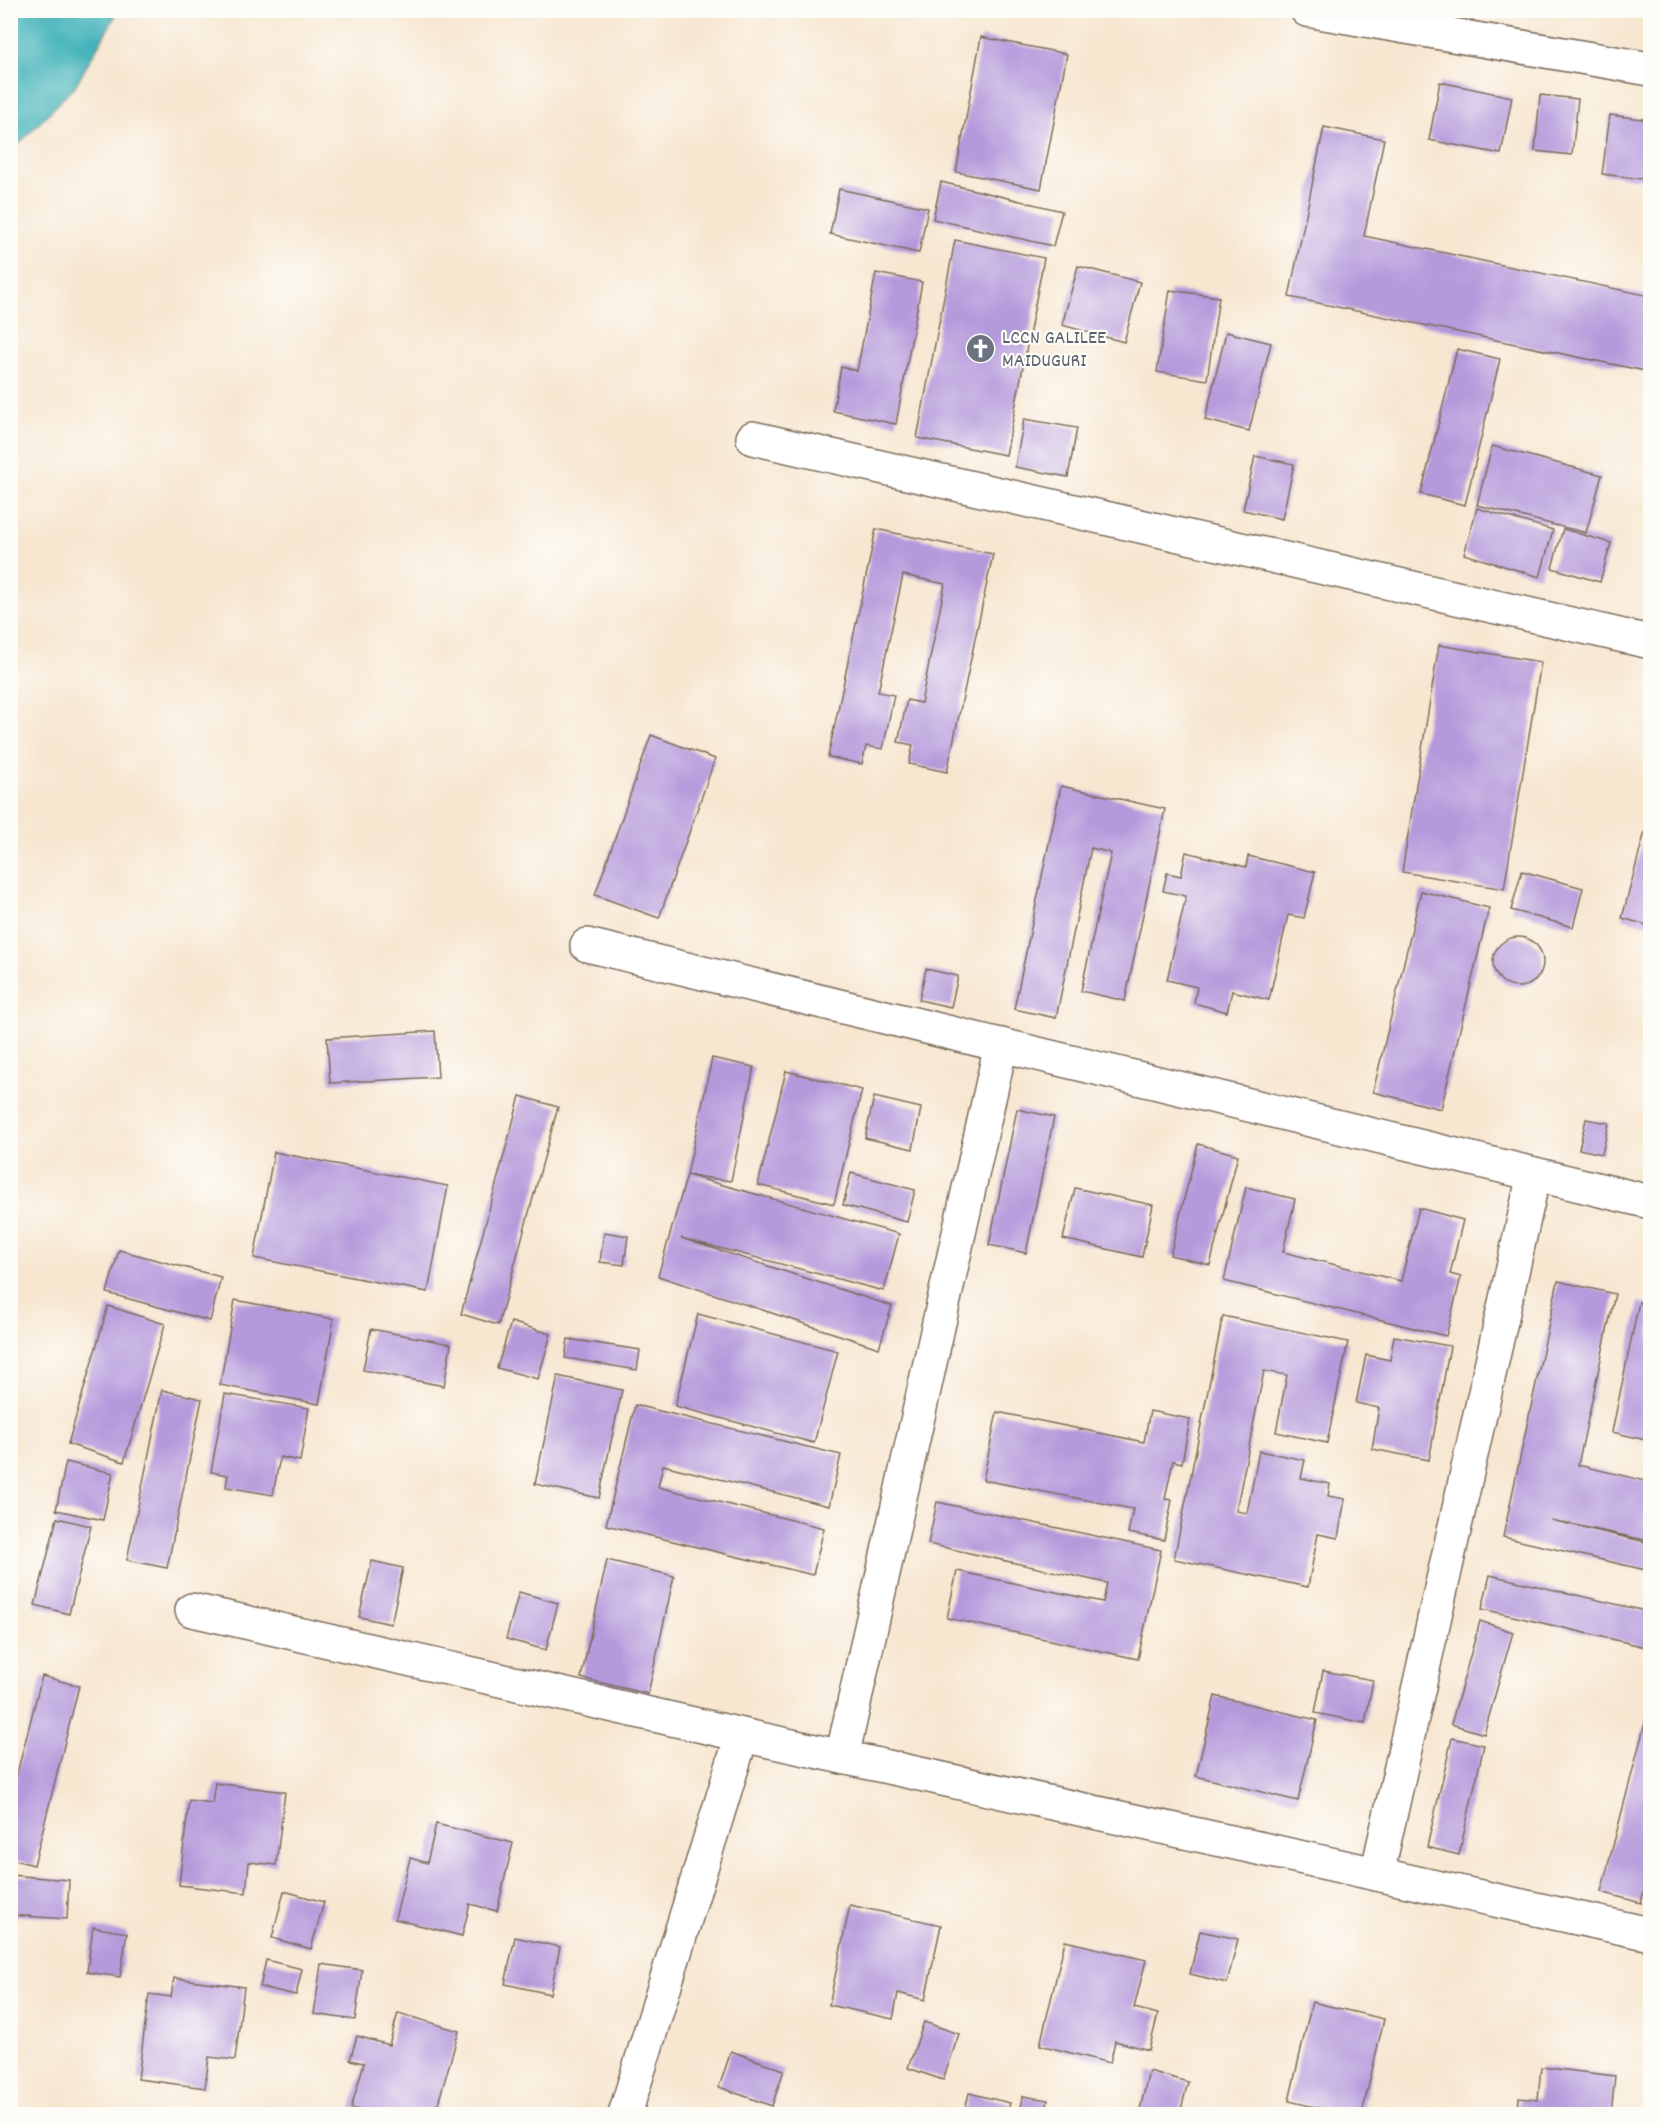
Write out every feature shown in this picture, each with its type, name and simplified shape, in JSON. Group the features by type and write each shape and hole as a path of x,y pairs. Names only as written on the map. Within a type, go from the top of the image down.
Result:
{"street":[{"path":"1307,10 1650,69"},
{"path":"753,438 1650,642"},
{"path":"586,945 1650,1202"},
{"path":"842,1757 1001,1045"},
{"path":"1377,1874 1534,1174"},
{"path":"192,1610 742,1735 1650,1934"},
{"path":"625,2115 742,1735"}],"water":[{"path":"11,10 118,11 75,86 11,152"}],"building":[{"path":"981,37 1067,54 1041,189 956,172"},
{"path":"1440,82 1512,97 1501,154 1429,140"},
{"path":"1540,95 1578,99 1572,155 1535,151"},
{"path":"1610,115 1650,120 1650,180 1602,174"},
{"path":"1324,127 1384,139 1364,236 1650,296 1650,372 1289,297"},
{"path":"941,182 1062,211 1053,246 933,219"},
{"path":"839,189 928,208 919,253 830,234"},
{"name":"LCCN GALILEE MAIDUGURI","path":"955,240 1044,258 1006,455 917,438"},
{"path":"1078,266 1140,282 1124,342 1062,325"},
{"path":"876,273 922,282 896,424 833,411 841,367 857,371"},
{"path":"1170,290 1219,297 1207,380 1157,372"},
{"path":"1226,332 1271,343 1249,431 1205,420"},
{"path":"1457,349 1500,359 1465,505 1421,494"},
{"path":"1024,419 1077,428 1068,477 1015,467"},
{"path":"1492,446 1602,475 1586,533 1477,505"},
{"path":"1255,456 1294,464 1282,519 1243,510"},
{"path":"1477,508 1553,530 1540,577 1464,554"},
{"path":"876,529 993,554 947,772 909,764 913,745 898,742 907,700 921,703 945,584 903,575 878,692 894,695 883,749 866,746 862,764 828,757"},
{"path":"1563,529 1611,543 1600,582 1552,568"},
{"path":"1439,645 1541,662 1504,889 1402,872"},
{"path":"651,735 715,759 659,918 595,895"},
{"path":"1061,786 1165,809 1125,1001 1081,991 1111,853 1091,848 1056,1018 1014,1009"},
{"path":"1645,831 1650,832 1650,926 1622,918"},
{"path":"1186,852 1246,867 1248,856 1315,872 1304,918 1288,915 1269,1000 1232,991 1227,1012 1194,1003 1197,987 1167,980 1186,896 1163,891 1167,873 1181,876"},
{"path":"1522,871 1583,888 1573,927 1511,910"},
{"path":"1421,891 1489,908 1441,1109 1373,1092"},
{"path":"1518,937 1532,941 1539,948 1543,962 1539,976 1532,983 1518,987 1504,983 1497,976 1493,962 1497,948 1504,941"},
{"path":"926,969 958,976 951,1007 919,1000"},
{"path":"435,1031 438,1077 330,1083 327,1038"},
{"path":"712,1058 754,1067 731,1181 687,1175"},
{"path":"786,1071 862,1090 834,1204 758,1185"},
{"path":"520,1096 558,1107 498,1325 461,1314"},
{"path":"874,1097 921,1108 913,1149 865,1138"},
{"path":"1017,1109 1054,1117 1026,1253 989,1245"},
{"path":"1586,1119 1609,1123 1602,1154 1579,1149"},
{"path":"1198,1144 1238,1155 1210,1265 1170,1255"},
{"path":"274,1152 448,1186 428,1292 254,1258"},
{"path":"851,1173 915,1190 907,1222 843,1205"},
{"path":"687,1175 899,1234 884,1291 681,1238 892,1306 879,1348 658,1276"},
{"path":"1246,1187 1295,1199 1283,1252 1401,1281 1419,1208 1463,1220 1450,1274 1461,1277 1446,1336 1224,1281"},
{"path":"1075,1188 1153,1205 1142,1257 1063,1239"},
{"path":"604,1232 628,1236 624,1265 600,1262"},
{"path":"119,1250 221,1277 210,1321 107,1293"},
{"path":"1558,1281 1615,1294 1578,1465 1650,1482 1650,1541 1551,1520 1650,1543 1650,1571 1503,1537"},
{"path":"235,1300 334,1319 319,1404 220,1385"},
{"path":"1639,1302 1650,1305 1650,1441 1612,1432"},
{"path":"108,1306 165,1324 124,1462 68,1444"},
{"path":"698,1314 838,1351 814,1443 675,1406"},
{"path":"1223,1316 1348,1342 1327,1443 1276,1432 1287,1375 1264,1371 1236,1511 1247,1513 1259,1451 1305,1460 1301,1478 1330,1484 1328,1496 1345,1499 1338,1538 1318,1534 1308,1587 1174,1559"},
{"path":"511,1322 551,1334 538,1379 497,1368"},
{"path":"371,1329 451,1344 444,1386 363,1370"},
{"path":"1394,1336 1450,1346 1429,1460 1372,1449 1379,1408 1356,1403 1366,1355 1390,1360"},
{"path":"568,1339 640,1350 637,1370 565,1358"},
{"path":"558,1376 622,1390 599,1498 535,1484"},
{"path":"162,1390 202,1399 167,1568 127,1560"},
{"path":"225,1394 309,1408 300,1461 280,1457 273,1495 226,1487 228,1475 211,1472"},
{"path":"635,1405 841,1455 829,1506 663,1465 658,1487 824,1528 813,1575 606,1525"},
{"path":"1150,1411 1190,1419 1182,1463 1173,1461 1165,1499 1172,1500 1164,1540 1128,1533 1133,1509 983,1480 997,1412 1144,1442"},
{"path":"66,1462 113,1473 103,1520 56,1510"},
{"path":"937,1502 1161,1550 1138,1659 947,1618 957,1571 1103,1602 1107,1583 928,1544"},
{"path":"57,1518 91,1526 69,1614 35,1605"},
{"path":"607,1560 674,1576 648,1694 581,1678"},
{"path":"372,1561 403,1568 391,1624 359,1617"},
{"path":"1490,1575 1650,1612 1650,1648 1482,1609"},
{"path":"519,1592 558,1603 546,1650 506,1639"},
{"path":"1480,1621 1513,1632 1484,1734 1451,1724"},
{"path":"1323,1671 1373,1680 1365,1723 1315,1713"},
{"path":"42,1676 79,1686 34,1865 10,1859 10,1801"},
{"path":"1215,1696 1317,1720 1298,1801 1196,1776"},
{"path":"1650,1704 1650,1865 1641,1903 1601,1892"},
{"path":"1452,1738 1484,1745 1459,1855 1427,1847"},
{"path":"215,1783 285,1792 276,1865 249,1862 246,1893 179,1885 189,1800 212,1803"},
{"path":"436,1824 513,1843 497,1911 470,1904 462,1936 395,1919 410,1858 427,1863"},
{"path":"10,1875 69,1880 67,1919 10,1915"},
{"path":"284,1891 324,1902 311,1949 272,1938"},
{"path":"850,1905 941,1925 925,2000 898,1993 893,2019 829,2005"},
{"path":"93,1927 127,1933 120,1977 87,1972"},
{"path":"1200,1931 1238,1939 1227,1983 1190,1974"},
{"path":"515,1937 560,1947 550,1994 505,1984"},
{"path":"1065,1941 1146,1960 1134,2008 1158,2014 1149,2050 1115,2041 1110,2063 1040,2045"},
{"path":"266,1960 302,1969 296,1995 260,1987"},
{"path":"321,1964 362,1970 355,2020 314,2014"},
{"path":"174,1978 244,1987 235,2060 209,2057 205,2088 138,2079 149,1994 171,1997"},
{"path":"1312,2002 1384,2019 1362,2114 1345,2114 1289,2101"},
{"path":"398,2013 459,2031 435,2114 373,2114 351,2108 364,2063 350,2060 357,2036 389,2045"},
{"path":"924,2022 959,2034 943,2080 908,2068"},
{"path":"731,2051 784,2070 772,2106 719,2087"},
{"path":"1541,2067 1615,2076 1611,2114 1518,2114 1519,2098 1538,2100"},
{"path":"1149,2071 1188,2082 1180,2114 1139,2114"},
{"path":"969,2093 1010,2103 1007,2114 964,2114"},
{"path":"1023,2096 1048,2100 1045,2114 1020,2114"}],"place":[{"name":"LCCN GALILEE MAIDUGURI","path":"981,348"}]}
